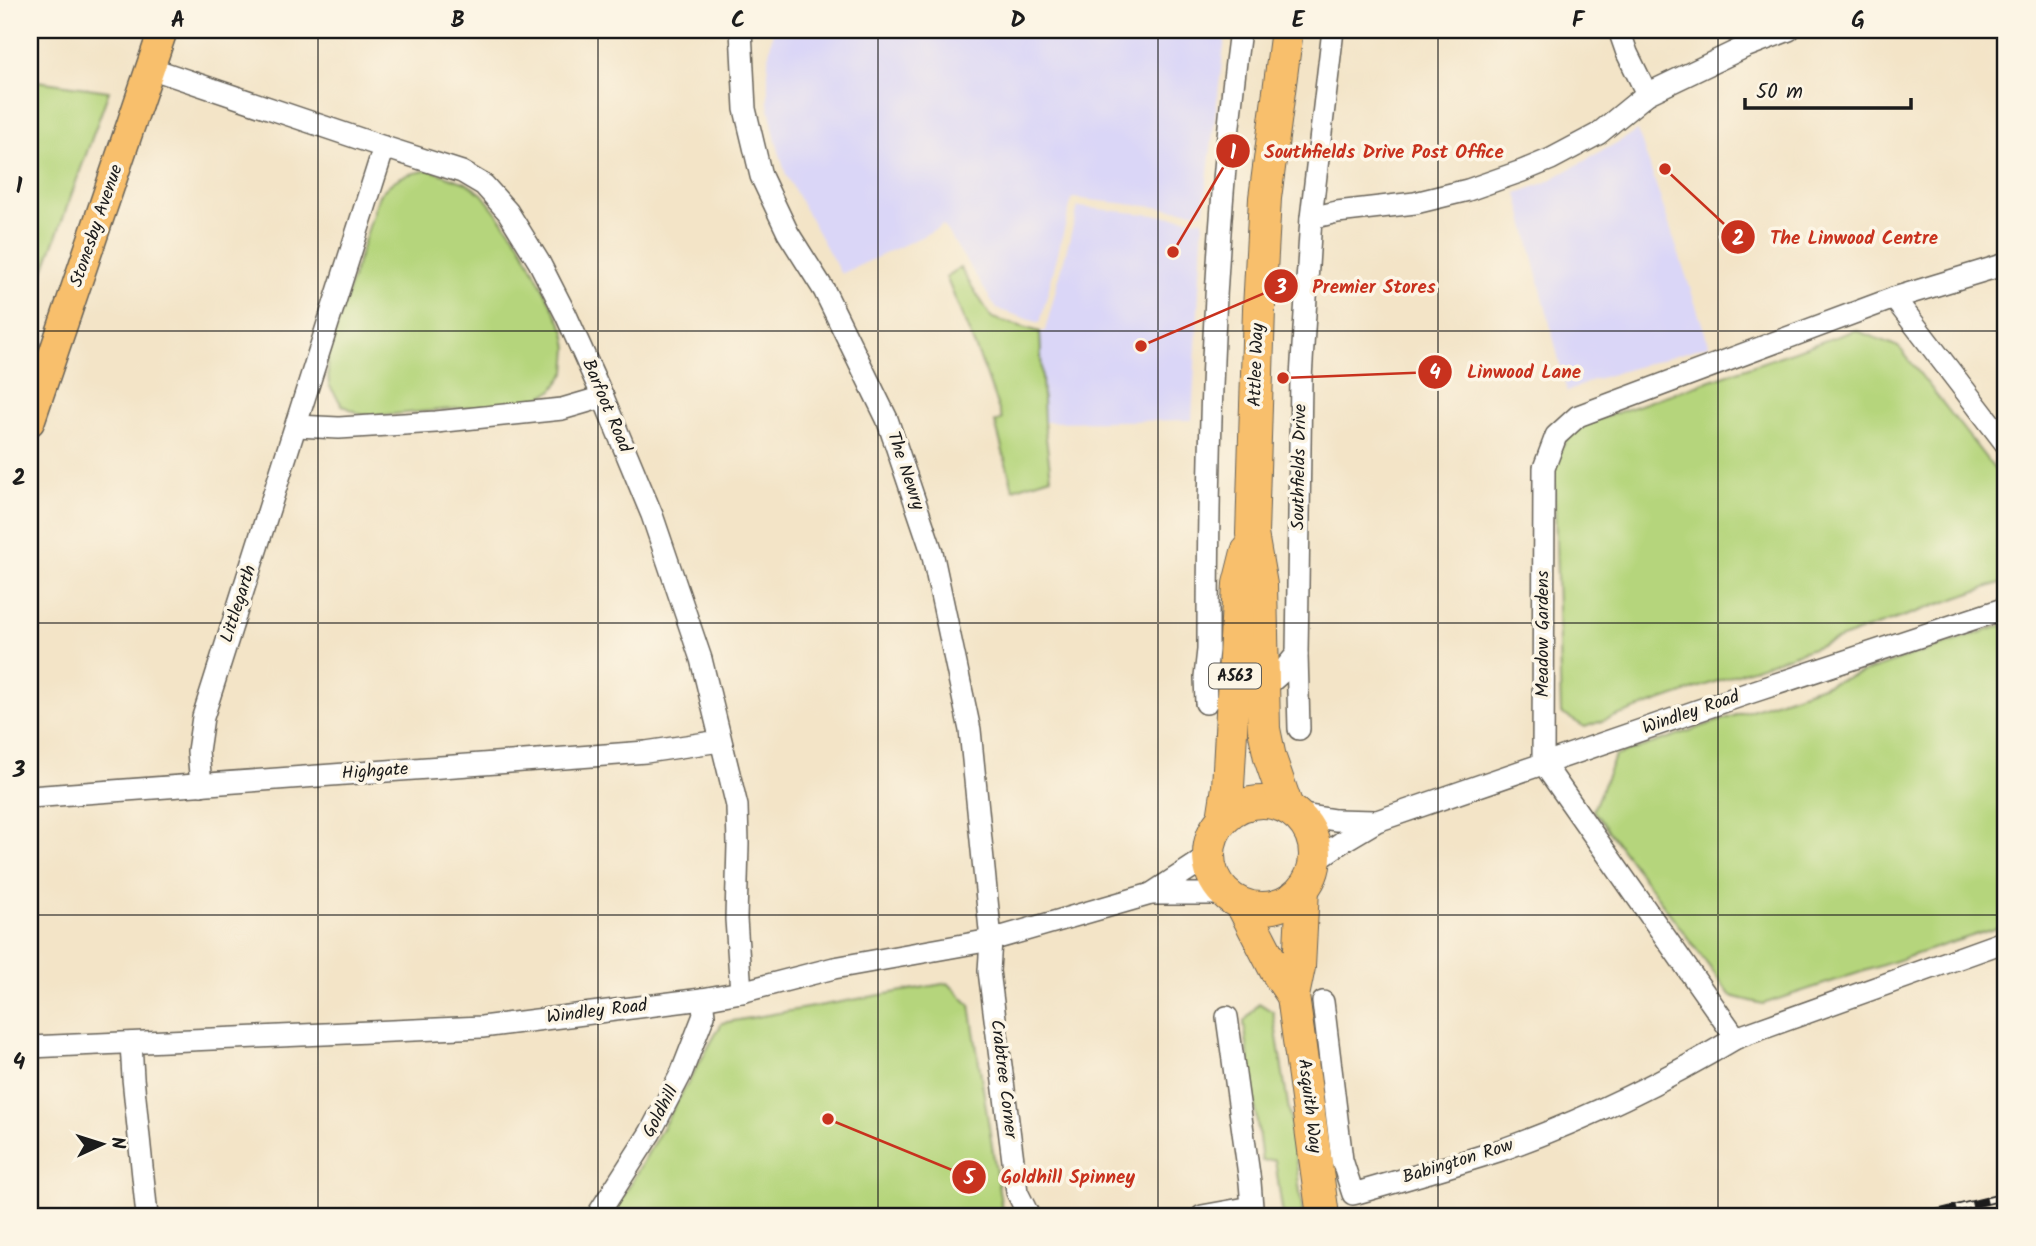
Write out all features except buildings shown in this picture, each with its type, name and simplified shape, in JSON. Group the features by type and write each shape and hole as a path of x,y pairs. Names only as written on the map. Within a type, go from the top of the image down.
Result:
{"highway":[{"name":"Attlee Way","path":"1223,819 1249,684 1261,585 1252,534 1259,309 1265,198 1287,30"},
{"name":"Attlee Way","path":"1249,684 1264,729 1270,758 1292,811"},
{"path":"1273,803 1292,811 1308,827 1314,844 1309,875 1293,898 1282,905 1255,908 1234,900 1217,883 1211,870 1210,842 1223,819 1246,804 1273,803"},
{"name":"Asquith Way","path":"1309,875 1298,967 1308,999 1323,1216"},
{"name":"Asquith Way","path":"1234,900 1276,971 1308,999"}],"main road":[{"name":"Stonesby Avenue","path":"30,422 163,30"}],"street":[{"name":"The Newry","path":"741,30 745,109 761,176 788,233 824,290 887,419 932,552 970,730 991,940"},
{"path":"1206,703 1210,406 1217,257 1227,136 1240,30"},
{"name":"Southfields Drive","path":"1299,729 1297,654 1301,378 1311,218 1333,30"},
{"path":"1619,30 1647,94"},
{"path":"1311,218 1336,212 1415,202 1468,190 1522,171 1598,134 1647,94 1745,47 1789,30"},
{"name":"Barfoot Road","path":"150,68 462,172 484,186 508,212 539,262 603,397 652,515 701,659 737,806 736,919 741,992"},
{"name":"Littlegarth","path":"201,785 198,751 203,717 384,148"},
{"name":"Meadow Gardens","path":"1543,763 1544,468 1556,436 1578,416 1894,298 2006,264"},
{"path":"1894,298 2006,444"},
{"path":"296,426 339,428 436,422 562,409 603,397"},
{"name":"Windley Road","path":"1309,875 1345,839 1377,821 2006,608"},
{"path":"1208,650 1249,684 1282,672 1297,654"},
{"name":"Highgate","path":"30,797 646,752 720,741"},
{"path":"1543,763 1736,1038 2006,941"},
{"name":"Windley Road","path":"1292,811 1335,820 1377,821"},
{"name":"Windley Road","path":"30,1046 482,1027 702,999 741,992 834,968 991,940 1151,894 1209,856"},
{"name":"Windley Road","path":"1151,894 1234,900"},
{"name":"Crabtree Corner","path":"991,940 989,971 1015,1179 1017,1192 1028,1216"},
{"name":"Goldhill","path":"597,1216 650,1133 681,1074 704,1015 702,999"},
{"name":"Babington Row","path":"1308,999 1342,1160 1353,1194 1500,1150 1565,1125 1628,1098 1736,1038"},
{"path":"1202,1216 1252,1208 1227,1017"},
{"path":"131,1043 147,1216"}],"shaded area":[{"path":"773,30 1226,30 1203,212 1072,198 1040,323 997,309 943,225 841,274 786,175 776,141 768,103 768,60"},
{"path":"1638,131 1709,345 1593,380 1567,392 1517,193 1545,183"},
{"path":"1078,207 1203,220 1192,420 1044,422 1040,332 1045,331"}],"green space":[{"path":"30,80 109,91 30,309"},
{"path":"430,170 466,183 482,194 520,243 565,331 568,348 566,372 553,390 532,402 362,415 342,405 329,385 327,357 379,195 402,177"},
{"path":"960,268 992,318 1040,332 1044,422 1051,477 1013,489 995,422 1002,419 946,277"},
{"path":"1855,330 1899,347 2006,484 2006,581 1585,727 1561,713 1554,473 1556,458 1573,428"},
{"path":"2006,624 2006,925 1763,1004 1731,996 1593,810 1615,756"},
{"path":"948,983 970,1005 1003,1216 612,1216 722,1023"},
{"path":"1259,1003 1273,1012 1303,1216 1283,1216 1275,1160 1262,1161 1244,1022"}],"railway":[{"path":"1925,1216 2006,1196"},
{"path":"1975,1216 2006,1209"}],"place":[{"name":"The Linwood Centre","path":"1665,169"},
{"name":"Southfields Drive Post Office","path":"1173,252"},
{"name":"Premier Stores","path":"1141,346"},
{"name":"Linwood Lane","path":"1283,378"},
{"name":"Goldhill Spinney","path":"828,1119"}]}
